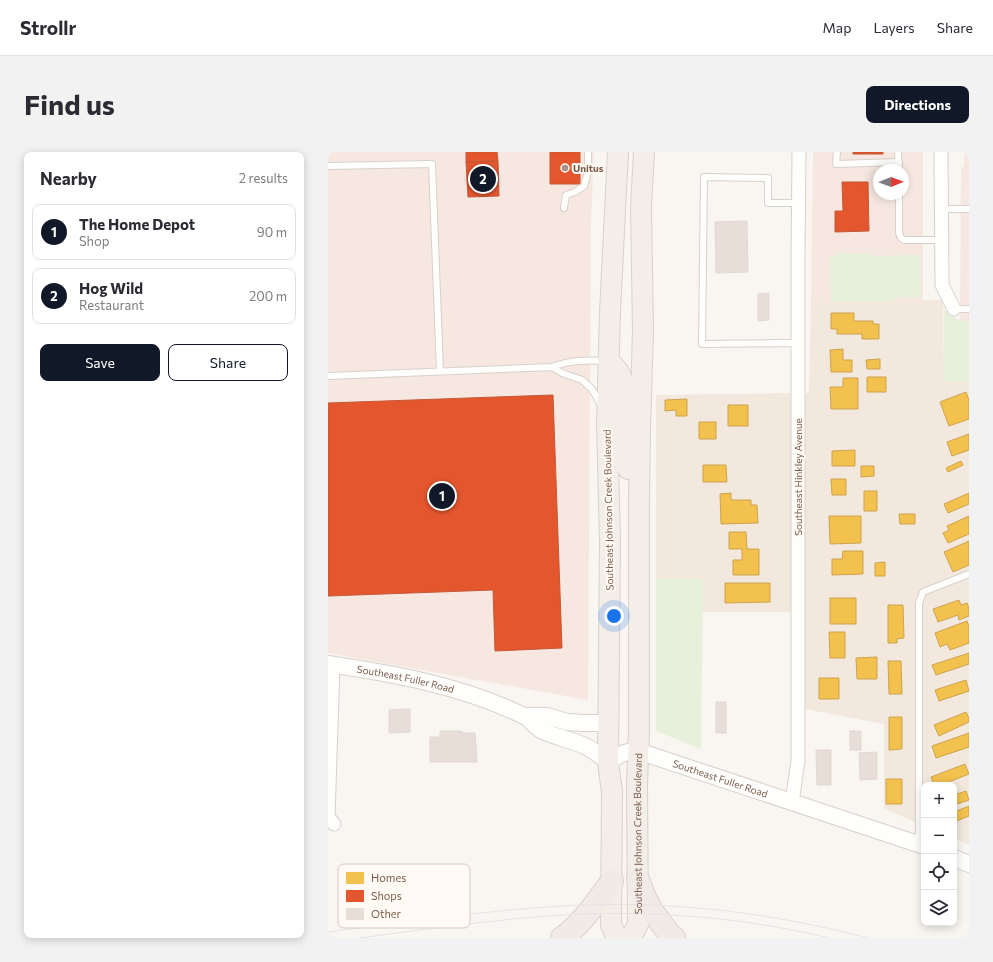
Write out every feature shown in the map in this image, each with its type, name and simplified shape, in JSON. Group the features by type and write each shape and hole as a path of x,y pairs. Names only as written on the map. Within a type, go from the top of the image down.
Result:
{"highway":[{"path":"638,878 644,896 652,910 674,938"},
{"path":"562,938 570,933 583,920 612,881"}],"main road":[{"path":"614,152 617,177"},
{"name":"Southeast Johnson Creek Boulevard","path":"617,938 611,924 612,792 608,762 610,541 607,424 608,362 618,152"},
{"name":"Southeast Johnson Creek Boulevard","path":"631,938 638,924 637,784 639,501 643,331 641,206 644,152"},
{"path":"608,362 615,367 620,374 623,384 626,466 639,501"}],"street":[{"name":"Southeast Hinkley Avenue","path":"792,802 798,761 799,152"},
{"path":"940,152 942,285 954,309"},
{"path":"330,664 330,820"},
{"name":"Southeast Fuller Road","path":"330,664 425,681 489,701 526,716 541,730 585,746 608,762"},
{"name":"Southeast Fuller Road","path":"526,716 547,716 567,722 608,723"},
{"path":"608,762 631,750 638,751"},
{"name":"Southeast Fuller Road","path":"638,751 921,846"},
{"path":"957,859 969,864"}],"lane":[{"path":"564,208 566,195 575,192 584,186 588,172 588,152"},
{"path":"836,152 836,164 899,162 898,152"},
{"path":"328,166 432,164 440,371"},
{"path":"798,203 768,203 768,178 704,177 702,344 798,343"},
{"path":"899,200 899,233 901,238 904,240 942,240"},
{"path":"941,209 969,209"},
{"path":"954,309 969,309"},
{"path":"328,376 552,367 562,363 589,360 608,362"},
{"path":"552,367 562,373 582,380 592,389 601,405 607,424"},
{"path":"922,818 919,603 923,592 969,574"}],"shaded area":[{"path":"328,152 594,152 591,223 588,700 328,653"},
{"path":"813,152 923,152 923,301 811,302"},
{"path":"964,152 969,152 969,323 960,321 961,167 964,167"},
{"path":"943,300 944,382 969,382 969,845 957,839 957,782 921,782 921,825 884,808 884,724 800,708 799,612 702,612 703,579 656,579 656,395 809,393 811,302"}],"green space":[{"path":"837,253 872,253 873,256 920,255 921,298 895,298 895,301 831,302 830,256 835,256"},
{"path":"944,310 959,320 969,323 969,382 944,382"},
{"path":"656,579 703,579 701,749 656,731"}],"building: Homes":[{"path":"831,313 854,313 854,321 873,321 873,324 879,324 879,339 862,339 862,334 837,334 837,329 831,329"},
{"path":"843,349 843,360 852,360 852,372 831,372 830,350"},
{"path":"880,359 880,369 867,369 866,360"},
{"path":"867,377 886,377 886,392 867,392"},
{"path":"843,378 858,378 858,409 831,409 830,387 843,387"},
{"path":"966,392 969,400 969,419 949,426 940,402"},
{"path":"687,399 687,416 676,416 676,410 665,411 665,400"},
{"path":"728,405 748,405 748,426 728,426"},
{"path":"699,422 716,422 716,439 699,439"},
{"path":"969,434 969,450 952,456 947,442"},
{"path":"855,450 855,466 832,466 832,451"},
{"path":"961,461 963,465 948,472 946,468"},
{"path":"703,465 726,465 727,482 703,482"},
{"path":"861,466 874,466 874,476 861,477"},
{"path":"831,479 846,479 846,495 832,495"},
{"path":"864,491 877,491 877,511 864,511"},
{"path":"731,493 731,500 751,500 751,505 757,505 758,523 721,524 720,494"},
{"path":"969,493 969,504 948,513 944,504"},
{"path":"899,514 915,514 915,524 900,524"},
{"path":"829,516 861,516 861,543 830,544"},
{"path":"969,516 969,534 948,543 943,533 949,530 947,526"},
{"path":"729,532 746,532 747,549 759,549 759,575 733,575 733,560 742,560 742,549 729,549"},
{"path":"969,541 969,565 953,572 944,552"},
{"path":"843,551 863,551 863,574 832,575 832,559 842,559"},
{"path":"885,562 885,576 875,576 875,563"},
{"path":"725,583 770,583 770,602 725,603"},
{"path":"830,598 856,598 856,624 830,624"},
{"path":"959,600 961,605 967,603 969,608 969,616 959,620 958,615 938,622 933,609"},
{"path":"888,605 903,605 904,638 897,639 897,643 888,643"},
{"path":"967,621 969,627 969,643 950,650 947,644 940,647 935,633"},
{"path":"829,632 845,632 845,658 830,658"},
{"path":"969,653 969,664 936,675 932,665"},
{"path":"877,657 877,679 857,679 856,658"},
{"path":"888,661 901,661 902,694 889,694"},
{"path":"819,678 839,678 839,699 819,699"},
{"path":"966,680 969,691 939,701 935,690"},
{"path":"966,712 969,722 939,736 934,725"},
{"path":"889,717 902,717 902,749 889,750"},
{"path":"969,733 969,747 936,758 932,746"},
{"path":"965,764 969,774 949,782 933,782 931,777"},
{"path":"886,779 902,779 902,804 886,804"},
{"path":"966,791 969,800 957,804 957,794"},
{"path":"969,806 969,816 957,821 957,811"}],"building: Shops":[{"path":"466,152 497,152 498,161 466,162"},
{"name":"Unitus","path":"550,152 580,152 580,184 550,184"},
{"path":"853,152 883,152 883,154 853,154"},
{"path":"498,161 499,196 468,197 466,162"},
{"path":"842,182 868,182 869,231 835,232 835,211 843,211"},
{"path":"553,395 562,648 495,651 493,590 328,596 328,403"}],"building: Other":[{"path":"747,221 748,272 716,273 715,222"},
{"path":"769,293 769,320 758,321 758,294"},
{"path":"716,702 726,702 726,733 716,733"},
{"path":"410,709 410,732 389,733 389,710"},
{"path":"440,731 462,731 462,733 475,733 477,762 430,762 430,737 440,737"},
{"path":"850,731 861,731 861,750 850,750"},
{"path":"816,750 831,750 831,785 817,785"},
{"path":"877,752 877,779 860,780 859,753"}],"tram line":[{"path":"470,914 520,909 587,905 668,906 708,909 788,920 867,938"},
{"path":"470,924 523,918 581,914 653,914 689,916 760,924 829,938"},
{"path":"328,932 359,928"},
{"path":"359,938 436,928"}],"place":[{"name":"Unitus","path":"565,168"},
{"name":"Hog Wild","path":"483,179"},
{"name":"The Home Depot","path":"442,496"}]}
